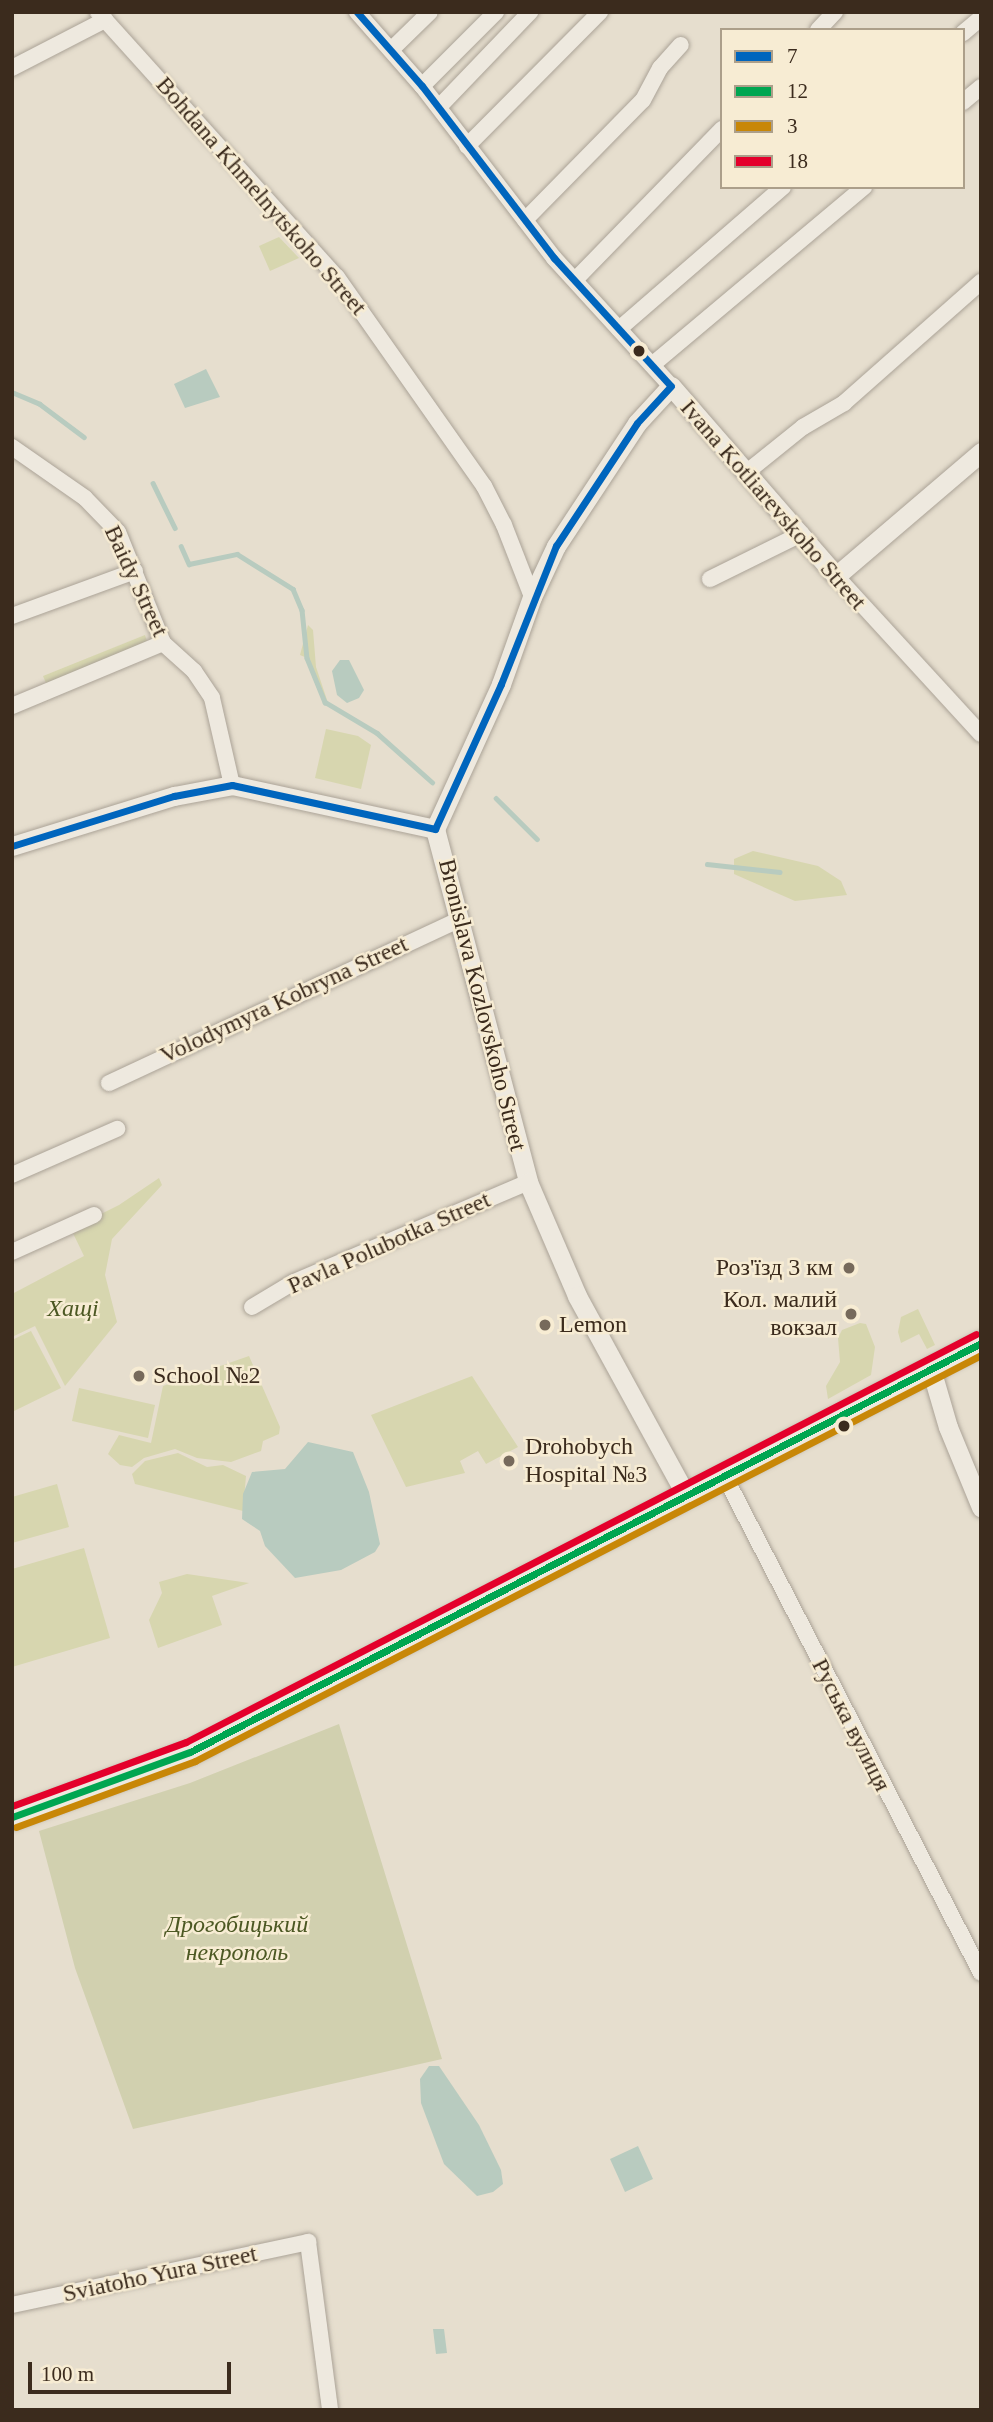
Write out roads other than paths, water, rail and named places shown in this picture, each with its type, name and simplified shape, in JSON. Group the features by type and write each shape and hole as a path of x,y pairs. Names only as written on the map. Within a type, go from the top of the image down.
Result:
{"main road":[{"path":"12,1817 190,1752 981,1343"}],"street":[{"name":"Ivana Kotliarevskoho Street","path":"357,12 422,86 575,281 671,386 836,576 981,734"},
{"path":"391,50 430,12"},
{"path":"422,86 496,12"},
{"path":"439,107 530,12"},
{"path":"467,146 600,12"},
{"path":"820,28 835,12"},
{"name":"Bohdana Khmelnytskoho Street","path":"12,68 102,16 318,253 361,308 495,505 532,597"},
{"path":"965,31 981,18"},
{"path":"525,220 643,100 660,68 681,45"},
{"path":"965,100 981,87"},
{"path":"575,281 720,131"},
{"path":"619,329 781,189"},
{"path":"652,365 862,189"},
{"path":"747,472 803,427 844,403 981,282"},
{"path":"435,829 501,684 532,597 588,494 645,413 671,386"},
{"name":"Baidy Street","path":"12,447 45,466 106,517 135,571 163,643 194,671 212,698 232,785"},
{"path":"836,576 981,452"},
{"path":"710,579 801,534"},
{"path":"12,616 135,571"},
{"path":"12,706 163,643"},
{"name":"Bronislava Kozlovskoho Street","path":"12,846 174,796 232,785 435,829 528,1182 577,1296 685,1495"},
{"name":"Volodymyra Kobryna Street","path":"109,1083 460,919"},
{"path":"12,1175 117,1129"},
{"name":"Pavla Polubotka Street","path":"252,1307 294,1282 528,1182"},
{"path":"12,1252 94,1215"},
{"path":"931,1369 975,1480 981,1507"},
{"name":"Руська вулиця","path":"724,1475 981,1973"},
{"name":"Sviatoho Yura Street","path":"12,2305 308,2242 330,2410"}],"waterway":[{"path":"12,392 40,404 84,437"},
{"path":"153,483 175,528"},
{"path":"181,546 189,564 237,554 293,589 302,610 307,658 325,702 377,733 432,782"},
{"path":"496,798 537,839"},
{"path":"707,864 780,872"}],"place":[{"name":"Роз'їзд 3 км","path":"849,1268"},
{"name":"Кол. малий вокзал","path":"851,1314"},
{"name":"Lemon","path":"545,1325"},
{"name":"School №2","path":"139,1376"},
{"name":"Drohobych Hospital №3","path":"509,1461"}],"park label":[{"name":"Хащі","path":"73,1309"},
{"name":"Дрогобицький некрополь","path":"237,1939"}]}
